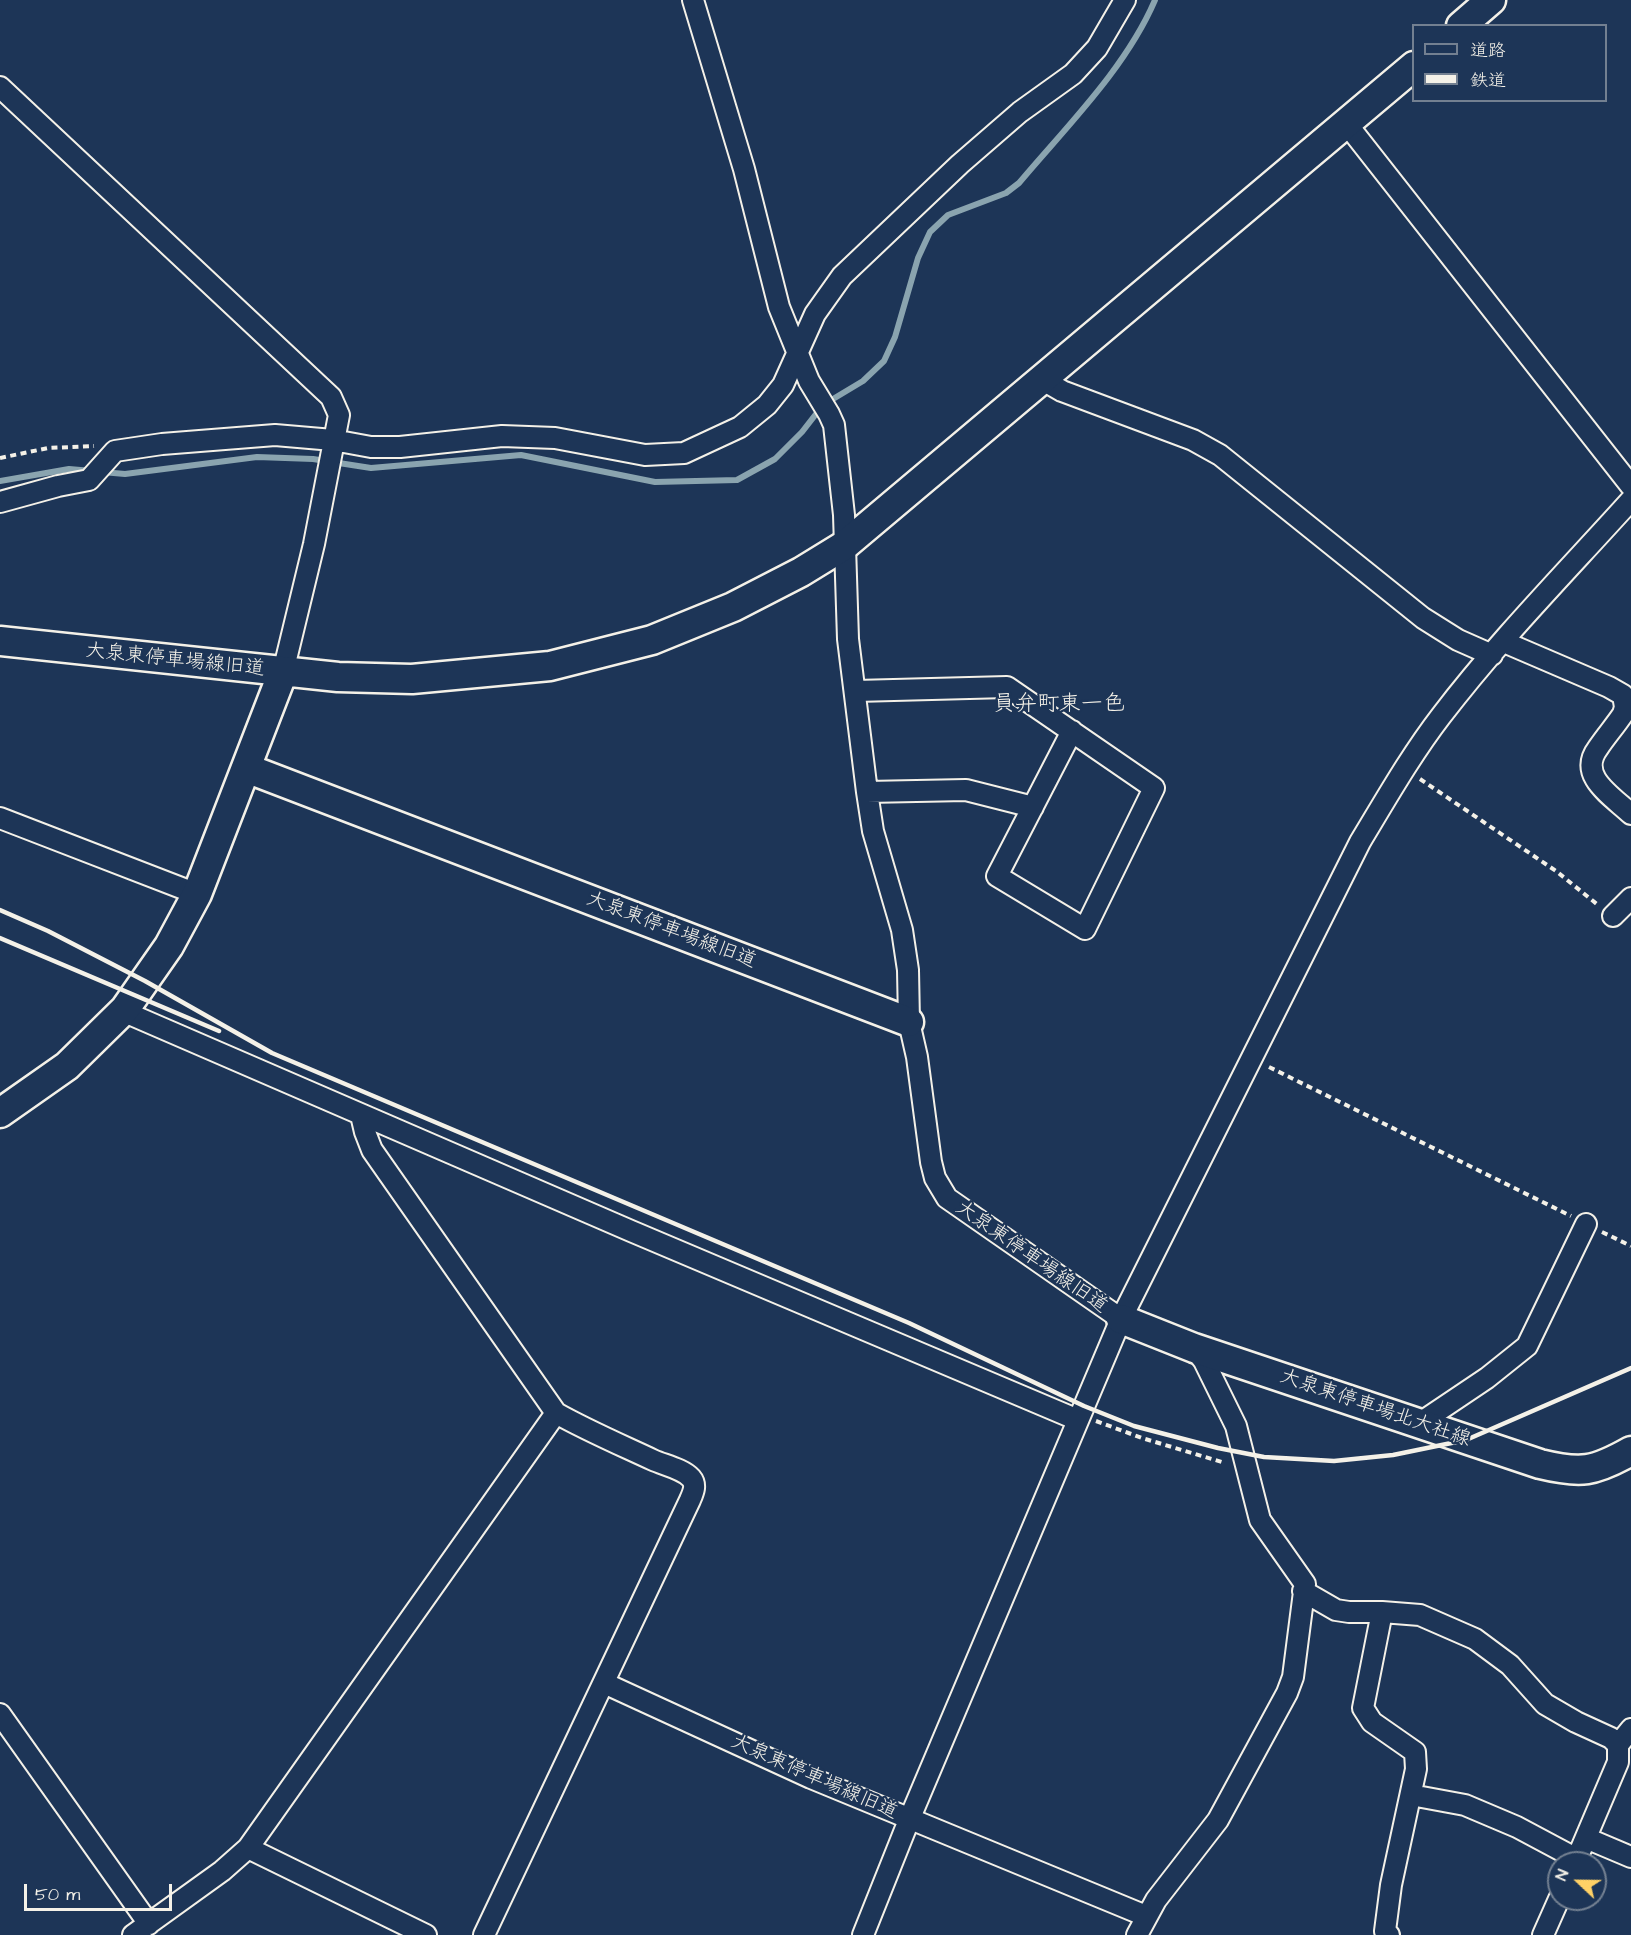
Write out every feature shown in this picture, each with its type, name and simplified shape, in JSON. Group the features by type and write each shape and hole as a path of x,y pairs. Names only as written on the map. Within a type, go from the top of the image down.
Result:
{"street":[{"path":"693,0 744,169 780,307 797,356 829,414 835,437 844,515 848,639 867,792 873,831 902,930 908,969 909,1022"},
{"path":"0,502 89,480 112,454 162,444 275,435 371,447 400,447 502,436 544,437 645,455 684,453 740,427 767,405 783,385 815,314 842,276 960,164 1020,112 1073,74 1097,48 1125,0"},
{"path":"1463,24 1491,0"},
{"path":"0,87 331,397 339,415 314,544 283,672 338,677 412,679 550,666 652,640 733,607 801,572 845,545 1412,67"},
{"path":"1346,123 1631,486"},
{"path":"1043,380 1062,391 1193,441 1220,455 1423,618 1458,640 1498,648 1608,687 1623,695 1625,707 1623,714 1593,755 1591,770 1599,784 1631,814"},
{"path":"1121,1319 1360,842 1405,769 1441,716 1498,648 1631,500"},
{"name":"大泉東停車場線旧道","path":"0,641 283,672 246,768 909,1022 917,1057 931,1162 941,1192 953,1203 1121,1319 909,1820 604,1683"},
{"path":"856,691 1007,687 1072,731 1154,788 1085,930 997,876 1072,731"},
{"path":"0,1113 67,1066 125,1009 169,946 197,894 246,768"},
{"path":"867,792 966,790 1033,807"},
{"path":"0,818 197,894"},
{"path":"1613,916 1631,898"},
{"path":"125,1009 134,1016 361,1115 1079,1417"},
{"path":"361,1115 364,1132 372,1150 556,1413 581,1427 683,1473 690,1477 694,1484 690,1500 484,1935"},
{"path":"1420,1423 1488,1378 1527,1346 1586,1224"},
{"name":"大泉東停車場北大社線","path":"1121,1319 1194,1348 1540,1464 1567,1471 1580,1471 1611,1462 1631,1451"},
{"path":"1137,1935 1156,1900 1218,1820 1287,1693 1293,1677 1305,1584 1260,1520 1236,1426 1204,1361 1194,1348"},
{"path":"0,1714 141,1930 222,1871 248,1848 556,1413"},
{"path":"1303,1591 1336,1610 1420,1615 1475,1639 1510,1665 1545,1704 1576,1722 1611,1737 1618,1745"},
{"path":"1382,1612 1364,1708 1372,1722 1415,1752 1416,1769 1391,1886 1385,1931 1389,1935"},
{"path":"1580,1851 1618,1762 1618,1745 1631,1729"},
{"path":"1412,1795 1465,1805 1517,1827 1559,1851"},
{"path":"863,1935 909,1820 1146,1916"},
{"path":"1586,1838 1631,1857"},
{"path":"248,1848 426,1935"},
{"path":"1543,1935 1554,1911"}],"path":[{"path":"0,458 48,448 94,446 112,454"},
{"path":"1405,769 1556,871 1613,916"},
{"path":"1251,1059 1631,1246"},
{"path":"1079,1417 1190,1454 1234,1466 1247,1467"}],"waterway":[{"path":"102,472 125,474 257,457 313,459 371,468 521,455 655,482 737,480 775,459 802,432 823,405 863,381 884,361 895,337 918,258 930,232 948,215 1006,193 1019,183 1112,73 1143,25 1155,0"},
{"path":"0,481 69,469 92,471"}],"railway":[{"path":"0,910 48,931 145,981 272,1053 909,1323 1084,1406 1134,1426 1218,1448 1264,1457 1334,1461 1393,1455 1466,1440 1631,1368"},
{"path":"0,938 219,1031"}],"district":[{"name":"員弁町東一色","path":"1059,705"}]}
